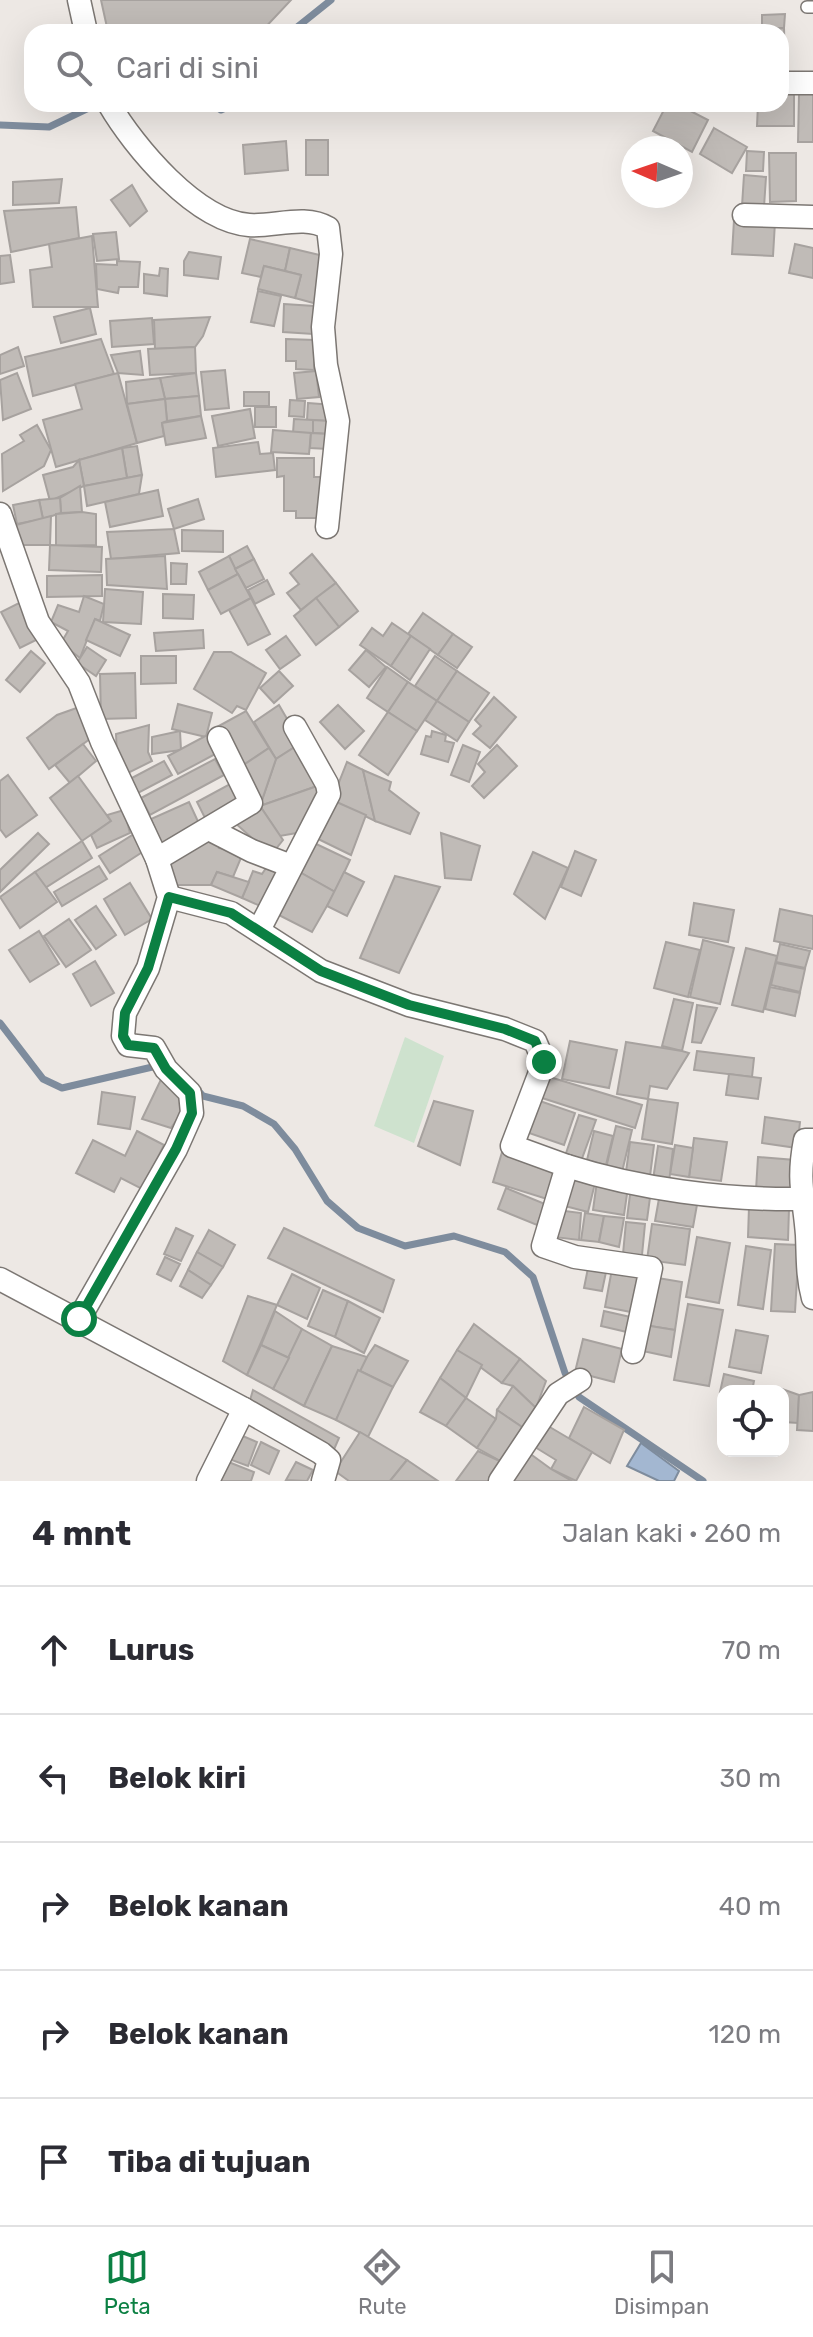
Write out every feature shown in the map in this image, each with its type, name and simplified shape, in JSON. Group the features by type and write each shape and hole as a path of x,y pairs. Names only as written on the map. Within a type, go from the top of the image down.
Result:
{"street":[{"path":"79,0 84,24"},
{"path":"789,83 813,83"},
{"path":"114,112 121,124 183,192 230,221 248,225 308,222 328,228 331,254 323,327 326,365 338,421 327,527"},
{"path":"744,215 813,217"},
{"path":"0,514 38,622 79,683 102,742 157,859 169,897 148,968 123,1023 128,1045 154,1048 166,1069 190,1093 192,1113 176,1149 79,1319"},
{"path":"259,930 329,794 327,784 295,727"},
{"path":"157,859 251,803 219,738"},
{"path":"209,829 291,866"},
{"path":"169,897 231,913 321,971 409,1005 505,1029 535,1041 544,1062 512,1146 593,1174 745,1200 800,1199"},
{"path":"813,1140 805,1140 800,1166 800,1199 807,1233 807,1274 813,1298"},
{"path":"567,1166 543,1246 575,1257 651,1268 633,1352"},
{"path":"0,1279 79,1319 321,1453 329,1460 323,1481"},
{"path":"500,1481 558,1394 580,1380"},
{"path":"208,1481 244,1409"}],"green space":[{"path":"405,1037 444,1056 414,1143 374,1126"}],"water":[{"path":"641,1443 679,1471 674,1481 659,1481 627,1466"}],"building":[{"path":"101,0 291,0 268,24 106,24"},
{"path":"785,14 784,24 762,24 762,15"},
{"path":"789,92 794,92 794,126 757,126 758,112 789,112"},
{"path":"799,94 813,94 813,142 798,142"},
{"path":"663,112 692,112 708,120 693,150 693,136 662,136 653,131"},
{"path":"714,128 747,147 732,173 700,154"},
{"path":"306,140 328,140 328,175 306,175"},
{"path":"286,141 288,170 245,174 243,145"},
{"path":"747,151 764,152 763,171 746,171"},
{"path":"769,153 796,153 796,201 770,202"},
{"path":"744,175 766,177 764,207 742,206"},
{"path":"62,179 59,203 13,205 13,182"},
{"path":"132,185 147,211 130,226 111,200"},
{"path":"76,207 79,238 11,252 4,211"},
{"path":"734,220 775,222 773,256 732,254"},
{"path":"116,232 119,259 97,261 93,234"},
{"path":"92,236 98,307 33,307 30,270 52,267 49,244"},
{"path":"250,239 290,248 285,271 264,266 261,277 242,273"},
{"path":"795,244 813,248 813,278 789,273"},
{"path":"290,248 328,257 317,304 295,298 301,275 285,271"},
{"path":"189,252 221,257 218,279 184,275 184,261"},
{"path":"10,255 14,282 0,284 0,256"},
{"path":"117,261 140,262 138,287 119,287 118,293 97,289 96,264 117,265"},
{"path":"264,266 301,275 295,298 258,289"},
{"path":"160,268 168,269 167,296 144,293 144,274 159,276"},
{"path":"258,291 281,296 274,326 251,322"},
{"path":"284,304 314,306 313,334 283,332"},
{"path":"90,308 96,334 61,343 54,317"},
{"path":"210,317 195,347 155,349 154,320"},
{"path":"152,318 154,344 112,347 110,321"},
{"path":"101,339 114,374 33,396 25,357"},
{"path":"286,339 315,340 314,370 296,369 296,361 286,361"},
{"path":"18,347 24,366 0,374 0,355"},
{"path":"195,347 196,373 150,375 148,349"},
{"path":"140,351 143,375 118,373 111,355"},
{"path":"225,370 229,408 205,410 201,372"},
{"path":"316,371 319,397 297,399 294,373"},
{"path":"17,373 31,409 3,420 0,380"},
{"path":"118,373 137,443 56,467 43,420 82,409 75,384"},
{"path":"196,373 199,396 165,399 160,378"},
{"path":"160,378 165,399 127,404 126,382"},
{"path":"244,392 269,392 269,406 244,406"},
{"path":"199,396 201,416 167,421 165,399"},
{"path":"165,399 167,421 162,423 164,436 137,443 127,404"},
{"path":"290,400 305,401 304,417 289,416"},
{"path":"308,403 333,405 332,421 307,420"},
{"path":"255,407 276,407 276,427 255,427"},
{"path":"250,409 255,438 218,446 212,416"},
{"path":"201,416 206,438 166,445 162,423"},
{"path":"294,419 313,420 313,433 293,433"},
{"path":"313,420 329,421 329,434 313,433"},
{"path":"37,425 51,450 44,466 3,491 2,454 24,441 20,435"},
{"path":"273,430 311,433 309,454 271,452"},
{"path":"311,433 329,434 328,449 310,448"},
{"path":"258,442 260,454 273,453 275,470 216,477 213,448"},
{"path":"137,446 142,475 127,478 122,448"},
{"path":"122,448 127,478 84,486 79,460"},
{"path":"277,458 314,458 314,477 323,477 323,518 296,518 296,511 284,511 284,476 277,477"},
{"path":"79,460 84,486 50,501 43,475 73,467"},
{"path":"142,475 139,494 87,506 84,486"},
{"path":"80,486 82,512 61,513 60,498"},
{"path":"158,490 163,516 110,527 105,502"},
{"path":"60,498 61,513 43,519 39,500"},
{"path":"198,499 204,519 174,529 168,509"},
{"path":"39,500 43,519 17,524 13,505"},
{"path":"56,514 96,514 96,545 56,546"},
{"path":"51,516 50,545 18,545 12,526"},
{"path":"174,529 179,553 111,559 107,532"},
{"path":"182,530 223,531 223,552 182,551"},
{"path":"50,545 102,547 101,572 49,570"},
{"path":"247,546 254,559 235,569 229,556"},
{"path":"312,554 336,583 301,610 287,593 299,584 290,573"},
{"path":"165,556 167,589 107,585 106,559"},
{"path":"229,556 238,574 208,590 199,572"},
{"path":"254,559 264,579 246,588 235,569"},
{"path":"171,563 187,564 186,584 171,584"},
{"path":"238,574 251,598 221,614 208,590"},
{"path":"102,575 102,596 47,597 47,576"},
{"path":"267,580 274,594 255,604 248,590"},
{"path":"336,583 358,611 339,627 316,598"},
{"path":"105,589 143,592 141,624 103,622"},
{"path":"163,594 194,595 193,619 163,618"},
{"path":"84,596 104,604 100,621 95,619 80,658 61,643 68,631 51,622 58,605 79,612"},
{"path":"251,598 270,634 248,645 229,610"},
{"path":"316,598 339,627 316,645 294,616"},
{"path":"19,603 38,639 20,648 1,612"},
{"path":"423,613 453,634 438,655 408,634"},
{"path":"95,619 130,635 120,656 86,640"},
{"path":"392,623 411,636 391,666 360,645 372,628 383,636"},
{"path":"203,630 204,648 156,651 154,633"},
{"path":"453,634 472,647 457,668 438,655"},
{"path":"286,636 300,655 280,669 266,650"},
{"path":"411,636 430,649 410,680 391,666"},
{"path":"87,647 106,660 96,676 77,663"},
{"path":"366,650 386,667 369,687 349,670"},
{"path":"31,651 45,663 20,692 6,680"},
{"path":"214,652 231,652 266,673 246,710 237,706 232,713 194,689"},
{"path":"141,656 176,656 176,683 141,684"},
{"path":"435,656 457,671 437,701 415,686"},
{"path":"387,667 408,682 388,712 367,698"},
{"path":"279,671 293,686 274,703 260,688"},
{"path":"457,671 489,693 469,722 437,701"},
{"path":"135,673 136,718 101,719 100,674"},
{"path":"408,682 437,701 417,731 388,712"},
{"path":"494,697 516,717 490,748 473,734 481,726 475,720"},
{"path":"437,701 469,722 457,741 425,720"},
{"path":"178,704 212,713 206,737 172,729"},
{"path":"279,705 301,743 276,759 254,722"},
{"path":"338,705 364,731 345,749 320,722"},
{"path":"82,706 94,736 49,769 27,738 57,715"},
{"path":"246,711 269,748 239,768 217,727"},
{"path":"388,712 417,731 388,775 359,755"},
{"path":"149,725 148,752 152,761 126,774 117,756 116,734"},
{"path":"180,731 181,750 152,754 152,737"},
{"path":"432,731 446,735 445,741 454,743 448,762 421,754 426,736 431,737"},
{"path":"209,734 219,752 178,774 168,756"},
{"path":"301,743 323,784 260,806 276,759"},
{"path":"83,744 96,761 70,783 55,765"},
{"path":"463,745 480,752 469,782 451,775"},
{"path":"497,745 517,766 484,798 472,786 485,772 478,764"},
{"path":"269,748 276,759 260,806 239,768"},
{"path":"215,759 224,775 150,815 141,798"},
{"path":"164,761 172,775 138,793 130,779"},
{"path":"347,762 363,770 375,821 332,800"},
{"path":"363,770 391,782 389,790 419,813 410,834 375,821"},
{"path":"8,775 37,815 6,837 0,829 0,781"},
{"path":"78,776 111,821 82,841 50,798"},
{"path":"230,784 241,804 207,822 197,802"},
{"path":"323,784 302,832 280,836 260,806"},
{"path":"332,800 366,815 351,855 312,836"},
{"path":"189,802 201,828 162,845 151,819"},
{"path":"260,806 283,840 271,855 234,822"},
{"path":"124,810 130,833 97,848 91,835 111,821 107,815"},
{"path":"38,833 49,844 0,892 0,870"},
{"path":"441,833 480,846 471,880 445,878"},
{"path":"134,834 144,851 110,873 99,856"},
{"path":"212,834 222,840 219,848 243,853 233,877 217,872 211,885 176,885 168,859"},
{"path":"82,841 92,858 45,888 35,872"},
{"path":"312,842 350,860 335,892 296,870"},
{"path":"575,851 596,860 581,896 561,887"},
{"path":"533,852 568,868 545,919 514,894"},
{"path":"270,862 284,869 265,908 242,898 253,871 262,874"},
{"path":"99,866 107,879 62,906 54,892"},
{"path":"296,870 335,892 312,932 271,911"},
{"path":"35,872 57,902 20,928 0,897"},
{"path":"217,872 249,882 242,898 211,885"},
{"path":"344,872 364,882 347,916 327,906"},
{"path":"395,876 440,887 399,973 360,958"},
{"path":"130,883 152,919 125,935 104,899"},
{"path":"694,903 734,910 728,942 689,935"},
{"path":"96,906 116,935 96,949 75,920"},
{"path":"780,909 813,916 813,949 774,941"},
{"path":"69,919 91,950 66,967 44,936"},
{"path":"39,931 59,964 30,982 9,950"},
{"path":"703,940 734,948 720,1004 690,997"},
{"path":"666,942 700,950 688,997 654,988"},
{"path":"780,944 810,951 805,968 776,962"},
{"path":"746,948 777,956 763,1012 732,1005"},
{"path":"95,961 114,993 91,1006 73,974"},
{"path":"776,963 805,969 800,992 771,985"},
{"path":"770,987 800,993 795,1016 765,1009"},
{"path":"674,999 693,1003 682,1051 662,1046"},
{"path":"697,1005 717,1008 701,1043 692,1042"},
{"path":"570,1041 617,1050 609,1088 562,1079"},
{"path":"626,1042 689,1053 667,1089 650,1086 648,1099 617,1094"},
{"path":"697,1051 754,1058 752,1077 694,1070"},
{"path":"166,1069 184,1109 171,1128 142,1119"},
{"path":"729,1074 761,1078 758,1099 726,1095"},
{"path":"543,1075 642,1105 635,1128 536,1096"},
{"path":"102,1092 135,1097 130,1129 98,1124"},
{"path":"534,1099 575,1113 564,1145 523,1131"},
{"path":"648,1099 678,1103 672,1144 642,1139"},
{"path":"434,1101 473,1111 460,1165 418,1146"},
{"path":"579,1115 596,1120 580,1164 564,1159"},
{"path":"765,1117 800,1122 797,1148 762,1143"},
{"path":"616,1126 632,1130 622,1172 606,1168"},
{"path":"137,1131 164,1145 142,1189 121,1178 114,1192 76,1173 93,1140 125,1156"},
{"path":"594,1131 613,1136 606,1165 587,1160"},
{"path":"694,1138 727,1142 721,1181 689,1177"},
{"path":"630,1142 654,1145 650,1176 626,1172"},
{"path":"675,1145 693,1148 689,1177 670,1174"},
{"path":"658,1146 673,1149 669,1182 653,1180"},
{"path":"503,1149 557,1167 547,1199 493,1182"},
{"path":"758,1157 795,1160 793,1192 756,1190"},
{"path":"569,1172 596,1179 588,1212 561,1205"},
{"path":"597,1181 628,1187 624,1215 593,1210"},
{"path":"631,1187 651,1190 647,1220 627,1218"},
{"path":"506,1188 545,1204 537,1225 498,1209"},
{"path":"660,1193 698,1199 693,1227 655,1221"},
{"path":"749,1207 789,1209 788,1240 748,1237"},
{"path":"557,1210 581,1213 579,1240 554,1237"},
{"path":"585,1213 604,1216 599,1242 581,1240"},
{"path":"604,1216 624,1218 619,1247 599,1242"},
{"path":"626,1222 645,1224 642,1255 623,1254"},
{"path":"652,1224 690,1229 685,1265 647,1260"},
{"path":"176,1228 193,1236 181,1261 164,1254"},
{"path":"284,1228 394,1280 383,1312 268,1258"},
{"path":"209,1230 235,1245 223,1267 197,1252"},
{"path":"697,1237 730,1243 719,1303 686,1297"},
{"path":"775,1244 799,1245 795,1312 771,1311"},
{"path":"746,1246 771,1250 763,1309 738,1305"},
{"path":"197,1252 223,1267 211,1285 188,1270"},
{"path":"165,1257 180,1264 171,1281 157,1274"},
{"path":"588,1268 606,1272 602,1291 584,1288"},
{"path":"612,1269 643,1275 636,1313 605,1307"},
{"path":"188,1270 211,1285 202,1298 180,1286"},
{"path":"292,1274 320,1288 307,1319 277,1305"},
{"path":"652,1277 682,1282 675,1330 644,1325"},
{"path":"323,1290 348,1301 335,1337 308,1326"},
{"path":"248,1296 277,1305 247,1375 223,1361"},
{"path":"348,1301 380,1318 364,1353 335,1337"},
{"path":"688,1304 723,1310 709,1386 674,1380"},
{"path":"275,1311 302,1329 289,1358 261,1345"},
{"path":"604,1311 635,1318 631,1333 601,1326"},
{"path":"474,1324 520,1359 502,1383 457,1350"},
{"path":"644,1325 675,1330 671,1357 638,1350"},
{"path":"302,1329 332,1346 304,1406 273,1389"},
{"path":"736,1330 768,1336 761,1373 729,1367"},
{"path":"583,1339 622,1349 614,1382 575,1372"},
{"path":"261,1345 289,1358 273,1389 247,1375"},
{"path":"375,1345 408,1361 393,1387 358,1370"},
{"path":"332,1346 367,1357 336,1420 304,1406"},
{"path":"457,1350 482,1365 466,1398 440,1378"},
{"path":"520,1359 546,1381 536,1408 513,1386 502,1383"},
{"path":"358,1370 393,1387 368,1437 336,1420"},
{"path":"724,1374 754,1381 753,1385 722,1385"},
{"path":"440,1378 466,1398 446,1426 420,1412"},
{"path":"513,1386 536,1408 522,1427 497,1410"},
{"path":"253,1390 339,1438 332,1454 248,1407"},
{"path":"789,1391 799,1395 798,1423 789,1422"},
{"path":"813,1392 813,1431 797,1430 799,1395"},
{"path":"466,1398 496,1419 477,1448 446,1426"},
{"path":"584,1407 624,1430 610,1463 569,1438"},
{"path":"497,1410 522,1427 504,1463 477,1448 496,1419"},
{"path":"543,1423 592,1452 576,1481 551,1469 556,1460 530,1444"},
{"path":"360,1432 407,1460 390,1481 349,1481 335,1471"},
{"path":"238,1434 257,1442 248,1466 229,1459"},
{"path":"261,1442 279,1451 269,1474 251,1465"},
{"path":"525,1450 551,1469 572,1481 509,1481"},
{"path":"478,1451 504,1463 495,1481 456,1481"},
{"path":"407,1460 438,1481 390,1481"},
{"path":"226,1461 254,1472 251,1481 218,1481"},
{"path":"296,1462 313,1470 307,1481 286,1480"}],"waterway":[{"path":"301,24 331,0"},
{"path":"0,125 49,127 80,112"},
{"path":"0,1023 43,1079 62,1088 161,1065"},
{"path":"195,1087 203,1096 243,1106 274,1124 295,1149 327,1201 358,1228 405,1246 454,1236 505,1252 533,1277 565,1373 579,1397 703,1481"}],"route":[{"path":"79,1319 176,1149 192,1113 190,1093 166,1069 154,1048 128,1045 123,1036 125,1013 148,968 169,897 231,913 321,971 409,1005 505,1029 535,1041 544,1062"}]}
